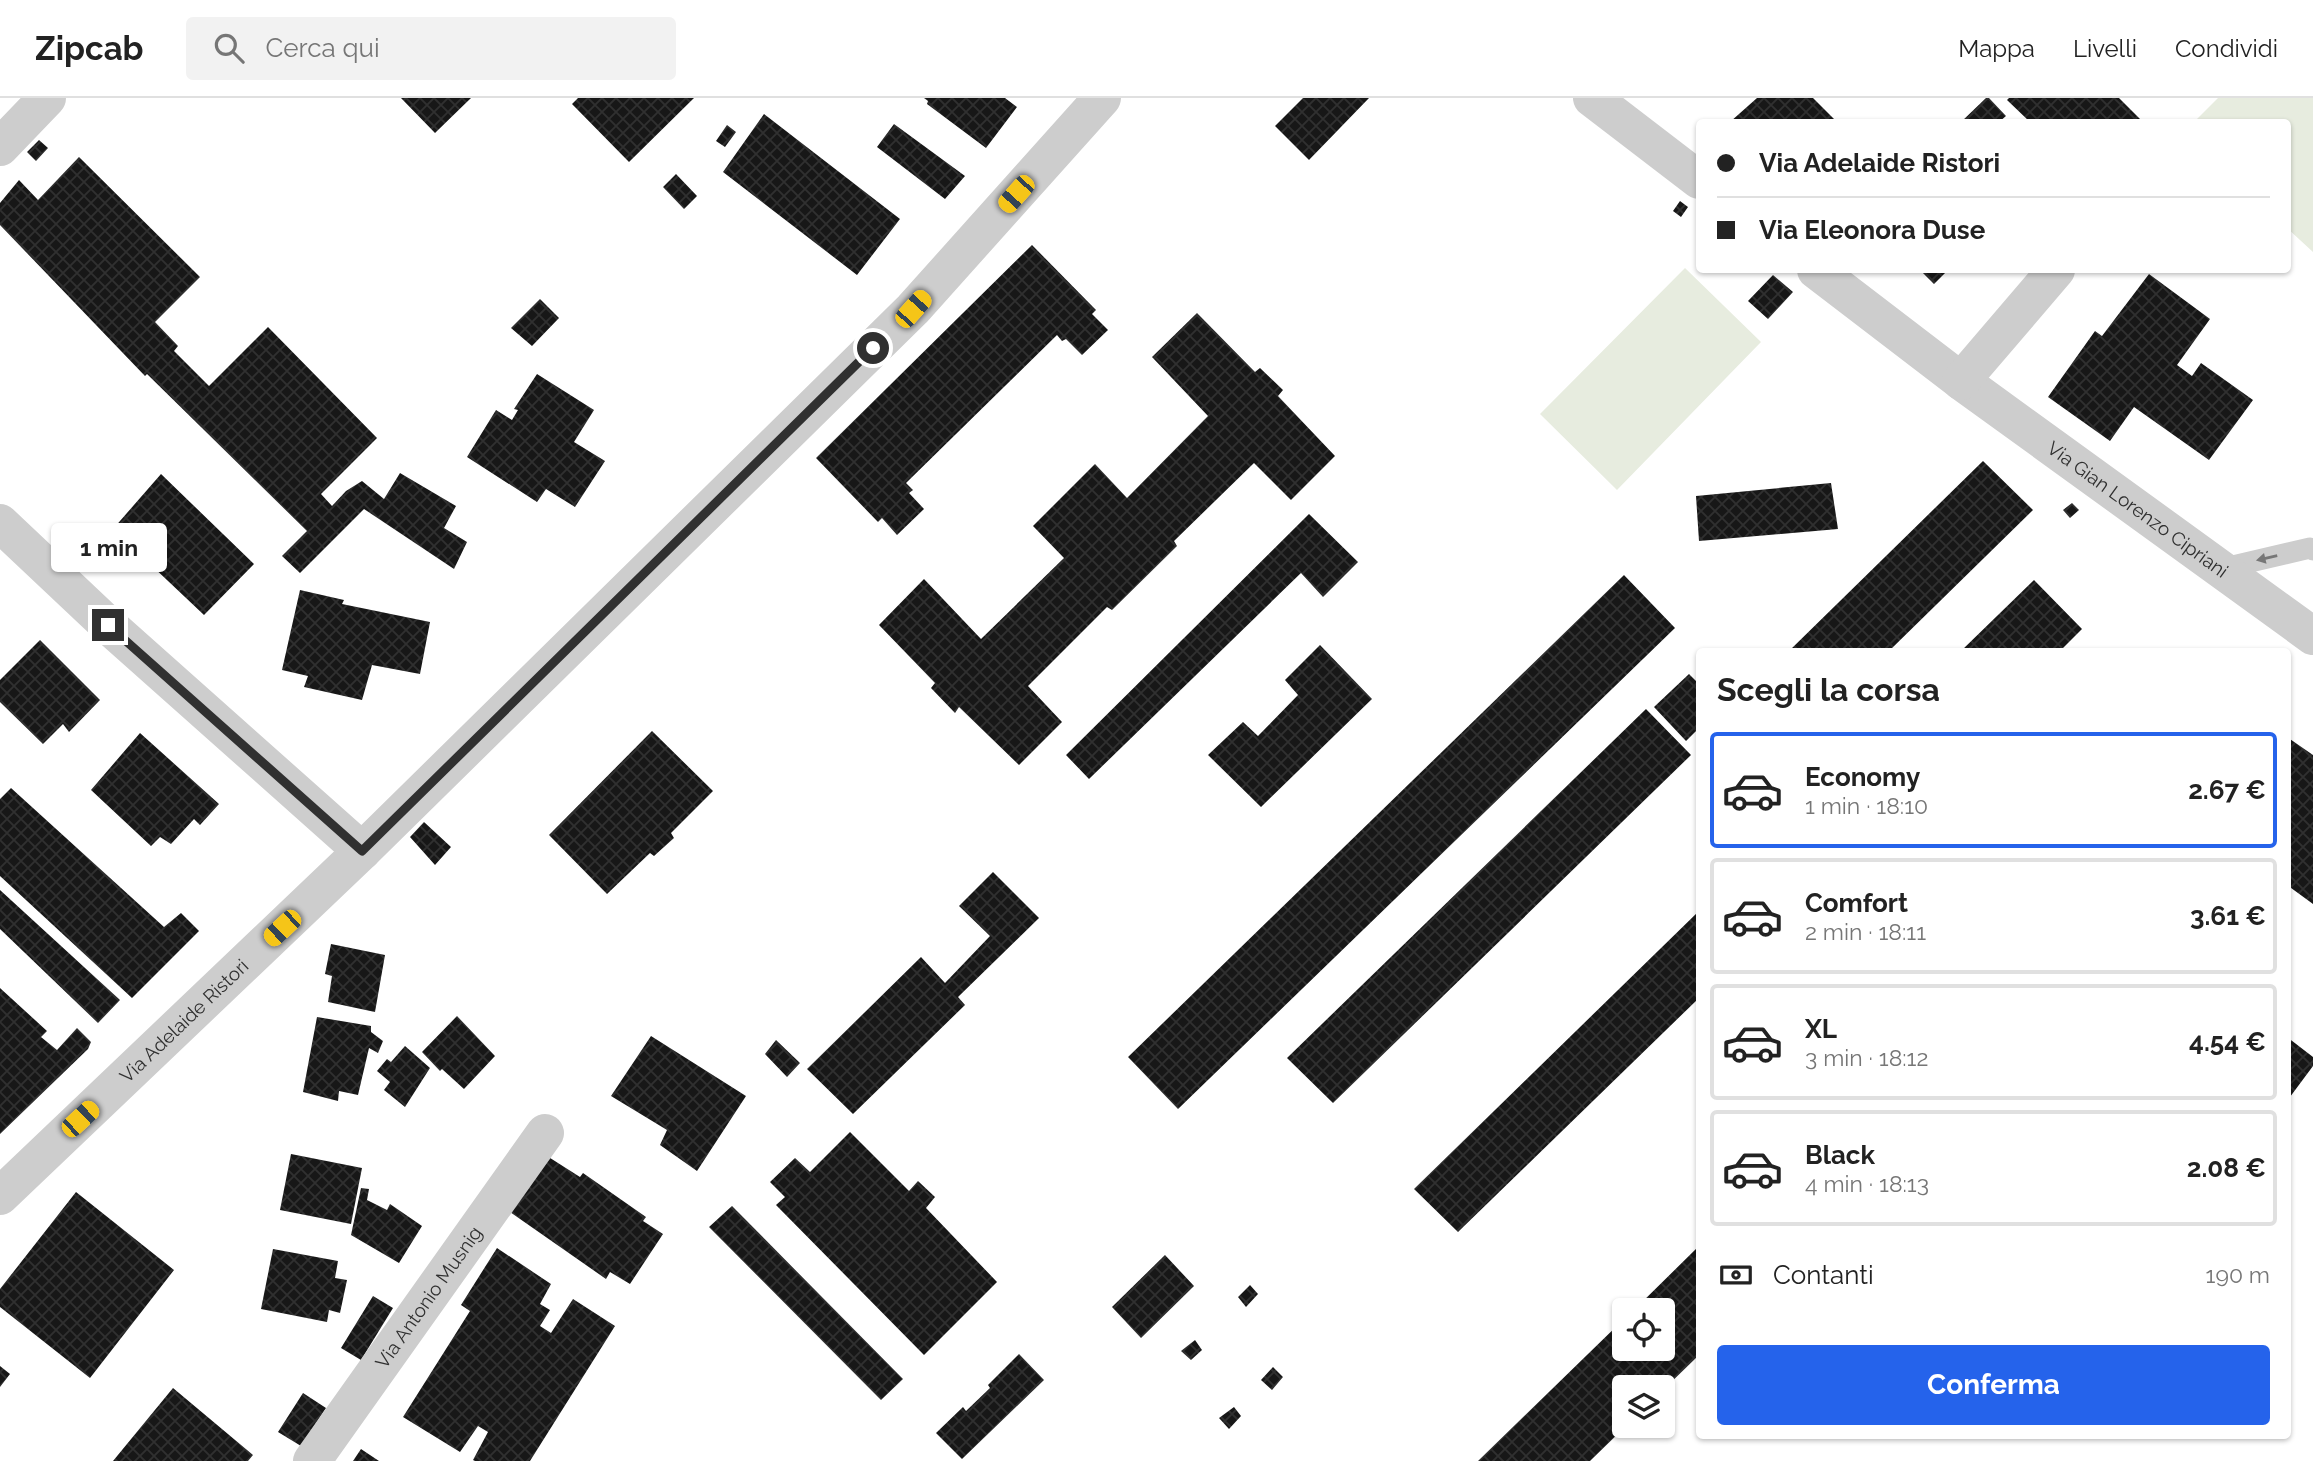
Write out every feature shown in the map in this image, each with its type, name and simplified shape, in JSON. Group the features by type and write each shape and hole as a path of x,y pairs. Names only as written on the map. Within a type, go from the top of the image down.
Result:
{"street":[{"path":"0,147 47,98"},
{"name":"Via Adelaide Ristori","path":"0,1196 362,851 913,309 1102,98"},
{"path":"1592,98 1696,178"},
{"name":"Via Gian Lorenzo Cipriani","path":"1820,273 1961,381 2313,636"},
{"path":"1961,381 2053,273"},
{"path":"0,523 108,625 362,851"},
{"name":"Via Antonio Musnig","path":"312,1461 545,1133"}],"lane":[{"path":"2220,569 2310,548 2313,550"}],"shaded area":[{"path":"2218,98 2313,98 2313,252 2291,232 2291,119 2197,119"},
{"path":"1685,268 1761,342 1617,490 1540,414"}],"building":[{"path":"401,98 471,98 435,133"},
{"path":"578,98 694,98 629,162 572,104"},
{"path":"924,98 1005,98 1017,107 986,148 927,104 928,101"},
{"path":"1303,98 1369,98 1309,160 1275,126"},
{"path":"1757,98 1813,98 1834,119 1733,119"},
{"path":"1986,98 2006,116 2002,119 1964,119"},
{"path":"2119,98 2140,119 2027,119 2007,100"},
{"path":"764,114 900,219 857,275 723,172"},
{"path":"894,124 965,176 945,199 877,147"},
{"path":"727,125 736,132 725,147 716,141"},
{"path":"39,140 48,148 36,161 27,152"},
{"path":"79,157 200,277 155,322 178,346 174,351 209,386 268,327 377,438 321,494 332,506 346,491 362,481 384,499 400,473 456,506 444,528 467,542 454,569 364,509 300,573 282,556 307,531 147,374 145,376 0,225 0,203 19,180 38,200"},
{"path":"676,174 697,196 684,209 663,187"},
{"path":"1680,201 1688,207 1681,217 1673,211"},
{"path":"1032,245 1096,310 1092,314 1108,330 1082,355 1066,339 1062,341 1057,335 906,483 913,490 909,493 924,509 897,535 882,518 878,522 816,458"},
{"path":"1923,273 1945,273 1934,284"},
{"path":"2149,274 2210,319 2177,365 2192,376 2201,363 2253,400 2209,460 2134,407 2110,441 2048,397 2095,331 2102,336"},
{"path":"1773,275 1793,292 1768,319 1748,301"},
{"path":"540,299 559,318 532,346 511,328"},
{"path":"1197,313 1255,372 1260,368 1283,390 1278,396 1335,456 1291,500 1254,463 1174,541 1177,546 1112,610 1107,607 1028,686 1062,722 1019,765 959,707 955,713 931,688 935,683 879,625 924,579 981,639 1064,558 1033,526 1095,464 1127,498 1208,416 1152,357"},
{"path":"537,374 594,410 574,442 605,461 575,507 546,489 537,502 467,457 496,410 512,420 518,410 514,409"},
{"path":"1983,461 2033,510 1892,648 1792,648"},
{"path":"161,474 254,564 204,615 113,529"},
{"path":"1831,483 1838,529 1699,541 1696,496"},
{"path":"2072,503 2079,510 2070,518 2063,510"},
{"path":"1309,514 1358,562 1323,597 1301,573 1089,779 1066,755"},
{"path":"1624,575 1675,628 1178,1109 1128,1057"},
{"path":"2034,580 2082,629 2063,648 1964,648"},
{"path":"300,590 344,600 342,604 430,622 420,674 372,665 362,700 304,687 308,676 282,670"},
{"path":"40,640 100,700 69,732 63,724 43,744 0,702 0,680"},
{"path":"1320,645 1372,699 1261,807 1208,755 1243,722 1258,736 1298,695 1285,680"},
{"path":"1689,674 1696,681 1696,731 1686,741 1654,707"},
{"path":"1646,709 1691,755 1333,1103 1287,1058"},
{"path":"652,731 713,791 671,833 674,838 654,856 650,853 607,894 549,835"},
{"path":"140,733 219,804 200,825 194,819 171,844 160,837 151,846 91,790"},
{"path":"2291,740 2313,755 2313,904 2291,888"},
{"path":"11,788 164,927 181,913 199,931 132,998 0,876 0,799"},
{"path":"424,822 451,847 435,865 410,837"},
{"path":"993,872 1039,918 958,997 965,1005 853,1114 807,1069 921,957 945,983 990,936 959,906"},
{"path":"0,890 120,1000 98,1023 0,929"},
{"path":"1696,914 1696,1001 1458,1232 1414,1189"},
{"path":"331,944 385,955 375,1012 328,1002 332,976 325,974"},
{"path":"0,988 47,1031 41,1037 57,1050 77,1028 91,1042 88,1049 0,1134"},
{"path":"457,1016 495,1056 464,1089 442,1069 440,1071 422,1052"},
{"path":"317,1017 371,1026 371,1032 383,1041 378,1053 369,1048 358,1095 339,1091 338,1101 303,1092"},
{"path":"651,1036 746,1096 697,1171 660,1145 667,1130 611,1096"},
{"path":"776,1040 800,1063 787,1077 765,1054"},
{"path":"2291,1040 2313,1057 2313,1066 2291,1096"},
{"path":"405,1046 430,1068 405,1107 384,1090 390,1082 377,1071 387,1059 391,1062"},
{"path":"850,1132 909,1191 918,1181 935,1197 926,1208 997,1282 924,1355 776,1205 785,1197 770,1182 795,1158 810,1172"},
{"path":"291,1154 362,1168 351,1224 280,1210"},
{"path":"547,1156 580,1177 583,1173 646,1217 643,1221 663,1234 630,1284 610,1272 606,1279 510,1212"},
{"path":"361,1188 369,1189 367,1200 387,1210 390,1204 422,1226 399,1263 351,1235"},
{"path":"76,1192 174,1270 90,1378 0,1307 0,1289"},
{"path":"732,1206 903,1379 881,1400 709,1227"},
{"path":"497,1248 551,1284 540,1304 550,1310 540,1326 551,1333 573,1299 615,1326 530,1461 475,1461 473,1460 488,1432 478,1426 460,1452 403,1417 470,1311 461,1305"},
{"path":"273,1249 338,1261 335,1278 347,1280 340,1313 329,1310 327,1322 261,1309"},
{"path":"1696,1249 1696,1358 1675,1378 1675,1375 1612,1375 1614,1438 1590,1461 1478,1461 1612,1331 1612,1361 1675,1361 1675,1298 1646,1298"},
{"path":"1165,1255 1194,1286 1141,1338 1112,1307"},
{"path":"1250,1285 1258,1294 1246,1307 1238,1297"},
{"path":"373,1296 393,1308 361,1360 341,1348"},
{"path":"1195,1340 1202,1350 1191,1360 1181,1351"},
{"path":"1019,1354 1044,1380 962,1459 936,1433 963,1407 966,1411"},
{"path":"0,1366 10,1374 0,1387"},
{"path":"1273,1367 1283,1377 1272,1390 1261,1380"},
{"path":"173,1388 253,1455 248,1461 113,1461"},
{"path":"303,1393 326,1408 301,1446 278,1432"},
{"path":"1234,1407 1241,1416 1229,1429 1219,1418"},
{"path":"361,1449 379,1461 353,1461"}],"route":[{"path":"108,625 362,851 873,348"}]}
